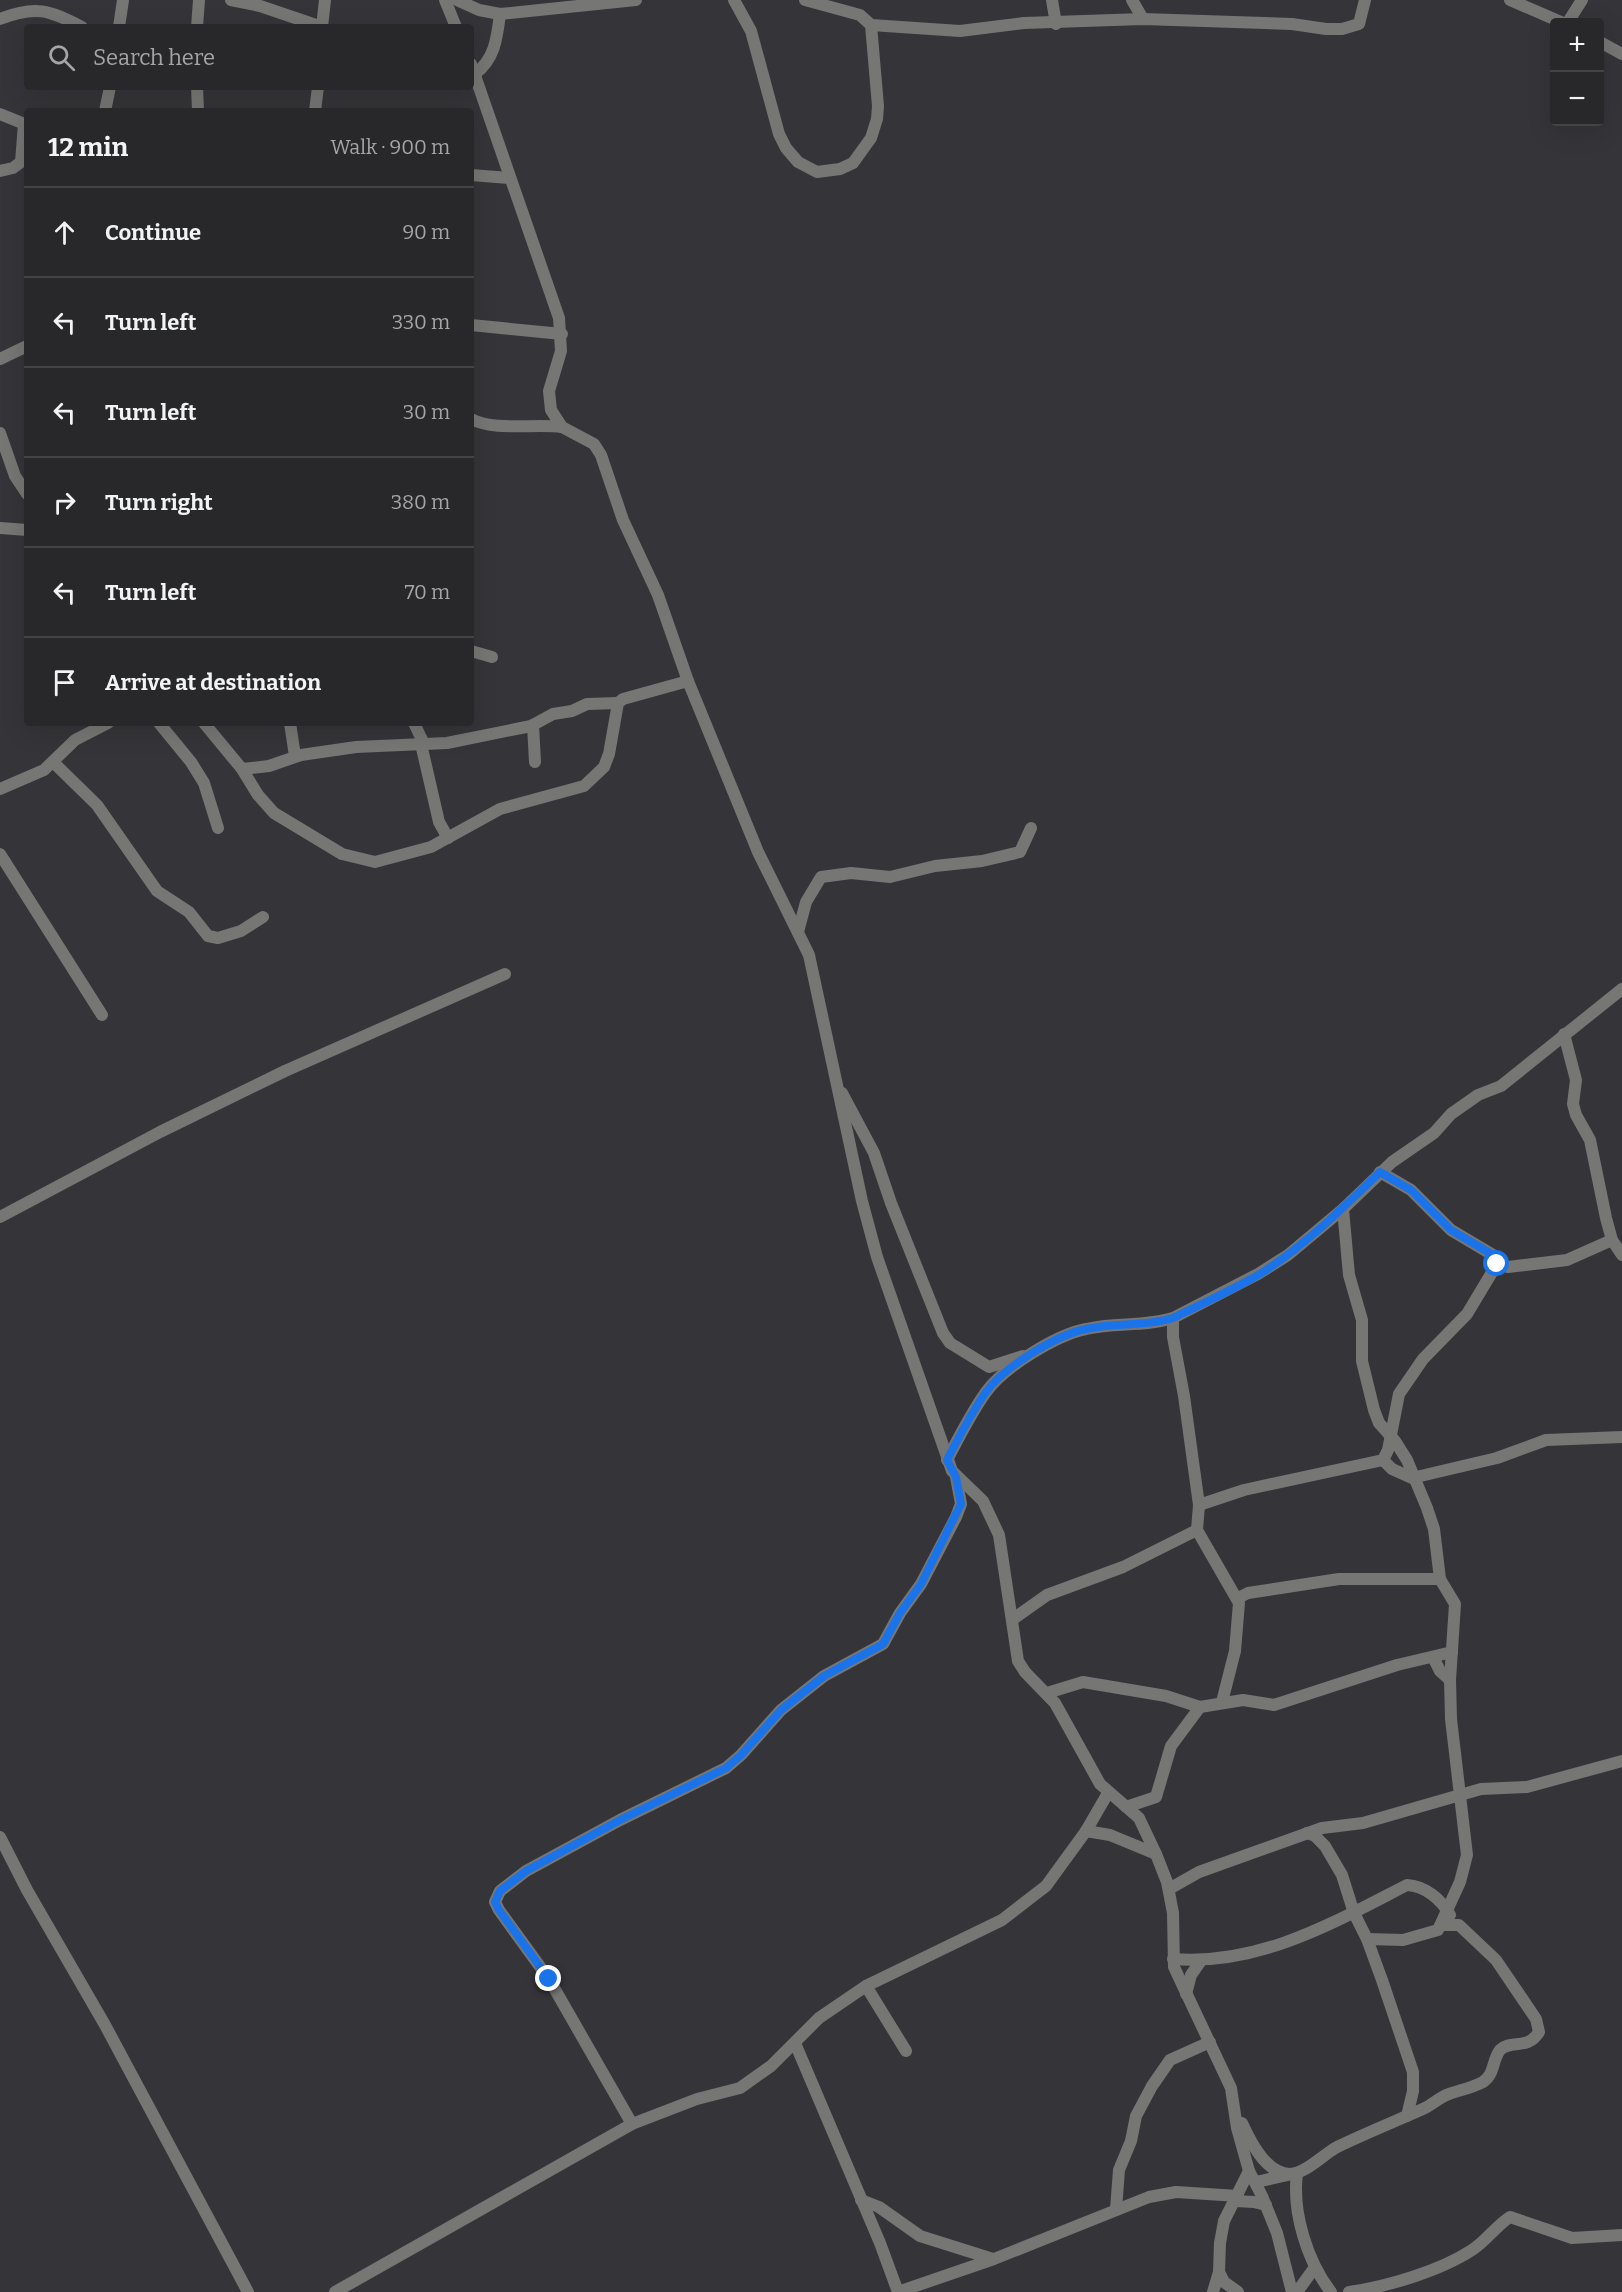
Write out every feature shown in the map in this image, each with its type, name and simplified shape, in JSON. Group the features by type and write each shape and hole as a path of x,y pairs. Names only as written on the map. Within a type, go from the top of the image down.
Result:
{"street":[{"path":"119,24 123,0"},
{"path":"197,24 199,0"},
{"path":"231,0 249,2 313,24"},
{"path":"322,24 325,0"},
{"path":"445,0 455,24"},
{"path":"457,0 478,10 500,14 636,0"},
{"path":"734,0 751,31 779,134 792,156 810,170 817,172 840,169 853,163 871,138 878,106 871,25"},
{"path":"805,0 860,15 871,25 960,31 1003,25 1143,19 1292,24 1342,29 1359,24 1365,0"},
{"path":"1052,0 1056,24"},
{"path":"1132,0 1143,19"},
{"path":"1510,0 1552,18"},
{"path":"1571,18 1582,0"},
{"path":"0,19 13,13 33,9 56,14 76,24"},
{"path":"474,69 486,66 491,57 500,14"},
{"path":"1604,45 1622,54"},
{"path":"474,72 509,178 546,276 562,334 561,351 549,391 551,410 562,427"},
{"path":"106,108 109,90"},
{"path":"197,90 198,108"},
{"path":"315,108 318,90"},
{"path":"0,114 24,124"},
{"path":"0,171 13,168 21,162 24,140"},
{"path":"474,175 509,178"},
{"path":"474,326 562,334"},
{"path":"0,359 24,347"},
{"path":"474,420 492,427 537,424 562,427 594,444 601,455 623,520 658,595 688,681 758,852 798,932 814,975 835,1080 877,1257 947,1460 956,1477 961,1504 921,1584 900,1613 883,1644 824,1676 790,1703 726,1768 620,1820 526,1871 500,1891 495,1902 499,1910 549,1979 633,2124"},
{"path":"0,433 15,476 24,490"},
{"path":"0,528 24,530"},
{"path":"474,652 492,657"},
{"path":"242,769 269,766 295,756 356,747 447,743 533,725 553,714 572,711 587,704 618,703 623,699 688,681"},
{"path":"206,726 274,813 349,857 366,862 385,861 415,852 447,838 500,809 584,786 604,767 609,754 618,703"},
{"path":"533,725 535,762"},
{"path":"0,789 37,774 54,763 75,740 102,726"},
{"path":"161,726 191,762 204,783 218,828"},
{"path":"290,726 295,756"},
{"path":"415,726 423,744 439,822 447,838"},
{"path":"54,763 96,805 157,891 189,912 208,936 218,938 241,931 263,917"},
{"path":"798,932 806,902 821,877 851,873 890,877 935,866 1004,857 1020,852 1031,828"},
{"path":"0,854 102,1015"},
{"path":"0,1217 160,1132 275,1076 505,974"},
{"path":"947,1460 986,1392 1030,1354 1048,1342 1083,1329 1159,1322 1173,1318 1258,1274 1288,1255 1342,1209 1380,1172 1434,1133 1442,1121 1461,1106 1478,1095 1501,1086 1622,989"},
{"path":"1564,1034 1576,1080 1573,1104 1593,1149 1612,1240 1622,1256"},
{"path":"835,1080 874,1153 936,1318 950,1343 989,1367 1030,1354"},
{"path":"1380,1172 1411,1190 1441,1222 1493,1255 1497,1264"},
{"path":"1342,1209 1349,1275 1362,1320 1362,1360 1374,1410 1379,1422 1407,1461 1412,1478 1431,1519 1440,1579 1455,1604 1450,1680 1451,1719 1457,1752 1455,1765 1462,1793 1462,1832 1467,1855 1460,1882 1438,1930 1403,1940 1367,1939"},
{"path":"1497,1264 1518,1268 1567,1260 1612,1240"},
{"path":"1383,1460 1388,1450 1389,1435 1402,1388 1423,1359 1467,1314 1497,1264"},
{"path":"1173,1318 1173,1337 1184,1396 1199,1505 1197,1530 1226,1584 1238,1598 1240,1610 1235,1651 1222,1702"},
{"path":"1383,1460 1392,1469 1412,1478 1497,1458 1546,1440 1622,1437"},
{"path":"1199,1505 1244,1490 1383,1460"},
{"path":"956,1477 979,1496 995,1525 1003,1548 1015,1650 1020,1665 1047,1693 1090,1769 1108,1793 1142,1823 1164,1873 1169,1889 1174,1924 1173,1959 1186,1994 1231,2088 1237,2128 1248,2170 1266,2205 1284,2255 1292,2292"},
{"path":"1013,1619 1047,1595 1069,1589 1123,1567 1197,1530"},
{"path":"1238,1598 1248,1593 1338,1579 1440,1579"},
{"path":"1125,1807 1156,1797 1171,1746 1200,1707 1243,1700 1274,1705 1286,1703 1329,1686 1452,1652"},
{"path":"1433,1657 1440,1671 1450,1680"},
{"path":"1047,1693 1076,1683 1096,1683 1187,1700 1200,1707"},
{"path":"1169,1889 1188,1877 1322,1828 1363,1823 1462,1793 1492,1788 1527,1787 1622,1761"},
{"path":"334,2292 633,2124 697,2099 740,2088 771,2067 819,2018 866,1986 1014,1911 1046,1886 1086,1831 1108,1793"},
{"path":"1086,1831 1110,1835 1156,1854"},
{"path":"1307,1833 1315,1836 1325,1846 1342,1875 1354,1913 1367,1939 1413,2072 1413,2091 1407,2116"},
{"path":"0,1838 27,1890 105,2025 248,2292"},
{"path":"1164,1873 1188,1877"},
{"path":"1173,1959 1200,1962 1283,1945 1354,1913 1407,1885 1427,1890 1447,1909 1459,1925 1496,1960 1536,2019 1539,2032 1529,2043 1507,2046 1500,2050 1493,2071 1485,2080 1447,2095 1337,2148 1293,2173 1256,2182"},
{"path":"1442,1925 1459,1925"},
{"path":"1186,1994 1191,1975 1200,1962"},
{"path":"866,1986 906,2051"},
{"path":"1116,2210 1119,2170 1131,2141 1137,2116 1152,2086 1170,2060 1210,2042"},
{"path":"795,2043 898,2292 994,2259 1163,2193 1236,2199 1266,2205"},
{"path":"1234,2103 1248,2137 1266,2162 1293,2173"},
{"path":"1213,2292 1219,2272 1224,2221 1248,2170"},
{"path":"1293,2173 1298,2209 1315,2267 1331,2292"},
{"path":"861,2200 879,2207 920,2236 994,2259"},
{"path":"1349,2292 1419,2274 1459,2258 1478,2246 1510,2217 1524,2219 1572,2238 1622,2235"},
{"path":"1297,2292 1315,2267"},
{"path":"1219,2272 1224,2282 1238,2292"}],"route":[{"path":"549,1979 499,1910 495,1902 500,1891 526,1871 620,1820 726,1768 741,1755 758,1733 781,1710 824,1676 883,1644 900,1613 921,1584 947,1537 961,1504 956,1477 947,1460 986,1392 1030,1354 1048,1342 1083,1329 1159,1322 1173,1318 1213,1298 1288,1255 1342,1209 1380,1172 1411,1190 1424,1201 1441,1222 1493,1255 1497,1264"}]}
